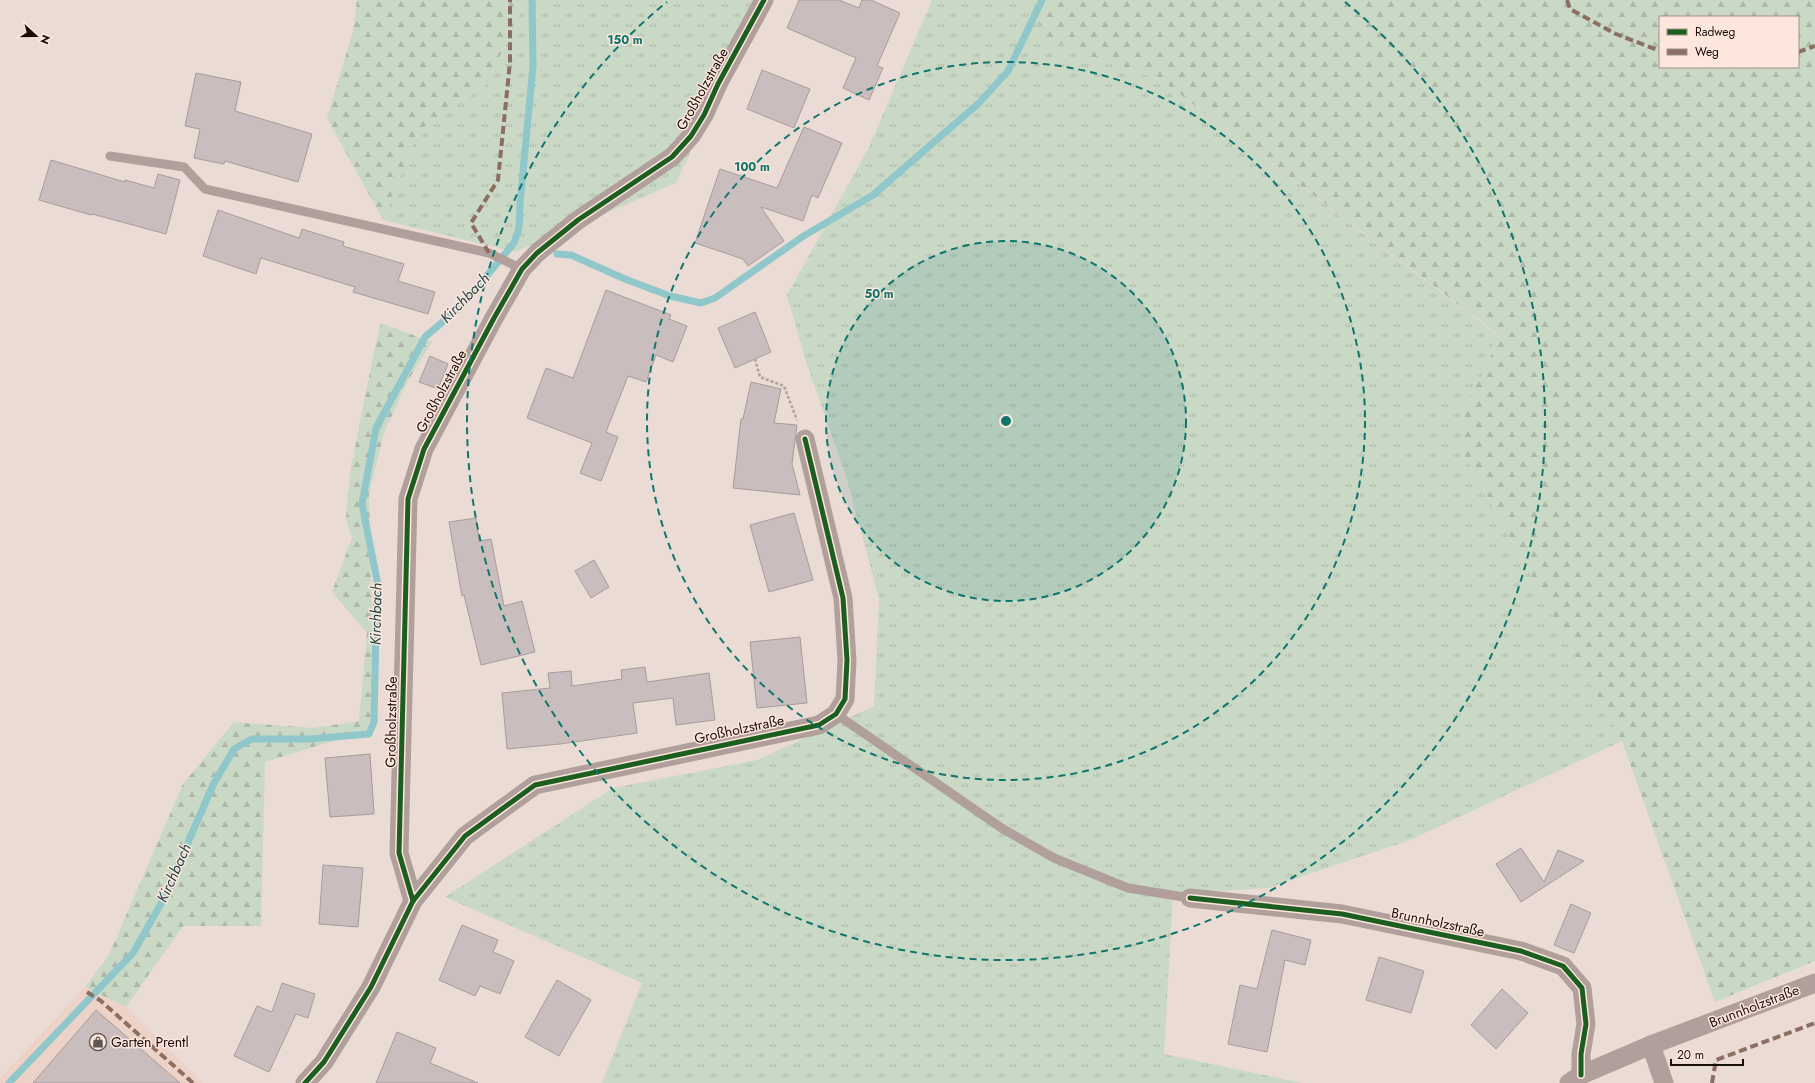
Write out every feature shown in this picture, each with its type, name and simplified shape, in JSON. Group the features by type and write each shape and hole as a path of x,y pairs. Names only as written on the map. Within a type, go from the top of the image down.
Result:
{"street":[{"name":"Großholzstraße","path":"413,901 399,853 408,499 424,449 522,269 537,253 578,220 672,158 692,136 704,115 718,84 764,0"},
{"path":"805,439 843,598 846,660 845,699 836,714"},
{"name":"Großholzstraße","path":"305,1083 324,1062 371,987 413,901 465,836 535,785 818,725 836,714"},
{"name":"Brunnholzstraße","path":"1190,898 1342,914 1521,951 1563,966 1582,988 1586,1024 1575,1079"},
{"name":"Brunnholzstraße","path":"1575,1079 1651,1045 1815,983"},
{"path":"1651,1045 1664,1083"}],"lane":[{"path":"110,156 184,168 205,189 489,253 522,269"},
{"path":"836,714 1003,829 1054,858 1128,888 1190,898"}],"path":[{"path":"755,359 760,377 784,386 805,439"}],"shaded area":[{"name":"Garten Prentl","path":"85,987 126,1007 203,1083 0,1083 0,1078"}],"green space":[{"path":"357,0 526,0 487,84 418,131 383,220 327,118 353,31"},
{"path":"526,0 761,0 676,183 515,252 383,220 418,131 487,84"},
{"path":"932,0 1036,0 1033,15 1083,54 1161,80 1496,334 1489,363 1464,407 1463,452 1622,741 1410,840 1268,888 1173,894 1164,1054 1302,1083 602,1083 642,983 445,897 613,788 757,760 874,706 879,598 845,473 806,362 787,295 869,147"},
{"path":"1036,0 1815,0 1815,961 1715,1002 1622,741 1463,452 1464,407 1489,363 1496,333 1161,80 1083,54 1049,38 1033,15"},
{"path":"381,323 432,342 407,382 384,433 369,494 375,728 265,762 261,926 183,926 126,1007 85,987 109,955 183,784 234,722 313,728 359,721 367,633 332,592 352,538 346,519 350,473"}],"building":[{"path":"799,0 839,0 859,8 862,0 871,0 900,13 877,66 883,68 869,100 843,88 856,58 787,28"},
{"path":"762,70 810,89 794,128 747,109"},
{"path":"196,73 241,82 235,111 312,134 298,182 225,161 224,164 194,158 200,129 185,126"},
{"path":"804,127 842,143 818,198 812,195 803,221 761,207 784,241 748,266 743,259 695,243 720,169 777,188"},
{"path":"51,160 125,182 125,180 154,188 158,174 180,180 166,234 39,200"},
{"path":"218,210 299,238 302,229 344,242 343,246 404,264 398,281 435,292 428,314 353,292 355,287 261,258 256,274 203,256"},
{"path":"606,290 671,315 669,319 687,326 673,362 656,355 646,382 628,376 606,432 618,437 601,481 580,473 592,443 527,418 546,368 573,378"},
{"path":"755,312 771,352 735,368 718,328"},
{"path":"430,356 448,364 438,389 419,382"},
{"path":"751,382 781,389 774,423 797,425 792,464 800,495 733,488 741,419 743,419"},
{"path":"794,513 813,580 769,592 750,525"},
{"path":"476,518 479,541 491,539 504,606 522,601 535,652 481,665 464,595 462,596 449,522"},
{"path":"594,560 609,587 591,598 575,571"},
{"path":"800,637 807,703 757,708 750,642"},
{"path":"645,667 647,682 709,673 715,720 676,725 673,698 633,703 637,733 560,744 507,749 502,693 550,688 548,673 571,671 572,686 622,679 621,670"},
{"path":"370,754 374,814 330,817 325,758"},
{"path":"1521,848 1544,882 1558,850 1584,861 1521,902 1496,864"},
{"path":"323,865 363,868 358,927 319,924"},
{"path":"1571,904 1591,913 1574,953 1554,945"},
{"path":"462,925 498,940 493,952 514,961 500,994 480,986 475,996 439,980"},
{"path":"1272,930 1311,940 1305,965 1285,960 1267,1052 1228,1044 1240,985 1257,989"},
{"path":"1379,957 1424,971 1411,1013 1366,1000"},
{"path":"557,980 591,1000 559,1056 525,1037"},
{"path":"282,983 315,994 308,1018 296,1014 269,1072 234,1056 257,1006 272,1012"},
{"path":"1502,989 1528,1013 1496,1049 1471,1025"},
{"path":"96,1010 180,1083 33,1083"},
{"path":"397,1032 436,1048 430,1063 478,1083 376,1083"}],"waterway":[{"name":"Kirchbach","path":"9,1083 133,953 163,900 213,785 234,749 252,739 310,739 369,734 374,722 377,580 362,504 376,428 425,337 460,307 514,243 519,228 533,66 532,0"},
{"path":"557,254 571,255 625,279 670,296 701,303 715,298 802,237 873,195 979,103 1008,71 1042,0"}],"marked path":[{"path":"489,253 471,223 498,180 510,62 510,0"},
{"path":"1567,0 1570,9 1616,34 1659,51"},
{"path":"1799,52 1815,46"},
{"path":"87,992 101,1001 193,1083"},
{"path":"1712,1083 1716,1060 1815,1023"}],"cycle path":[{"path":"413,901 399,853 408,499 424,449 522,269 537,253 578,220 672,157 691,136 704,115 718,84 764,0"},
{"path":"305,1083 324,1062 371,987 413,901 465,836 535,785 819,725 836,714 845,699 847,660 843,598 805,439"},
{"path":"1190,898 1342,914 1521,951 1563,966 1582,988 1586,1024 1581,1054 1581,1075"}],"place":[{"name":"Garten Prentl","path":"98,1042"}]}
